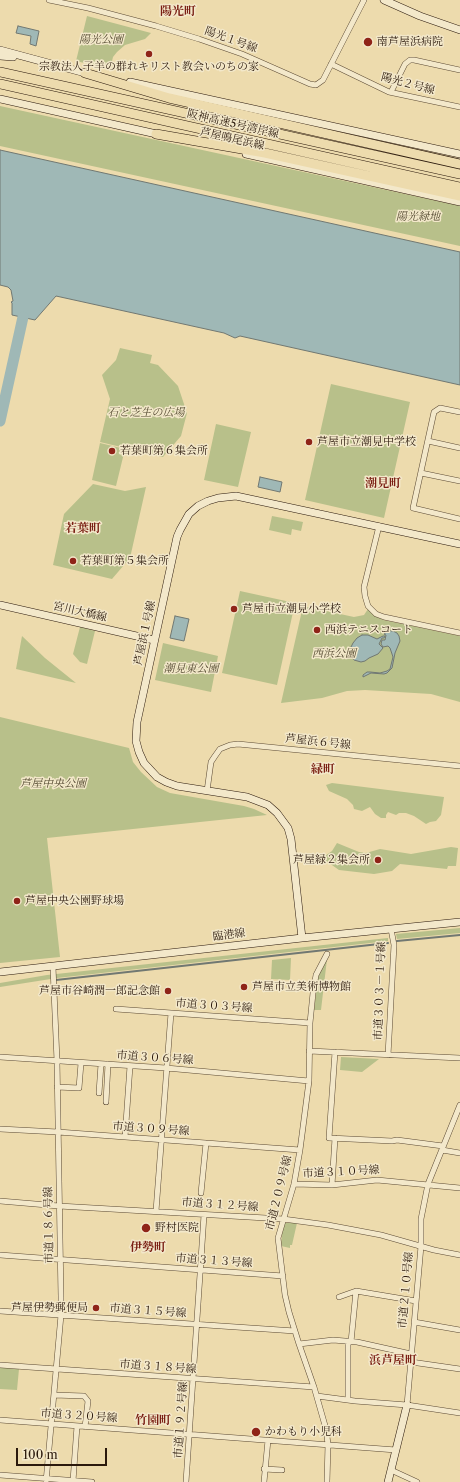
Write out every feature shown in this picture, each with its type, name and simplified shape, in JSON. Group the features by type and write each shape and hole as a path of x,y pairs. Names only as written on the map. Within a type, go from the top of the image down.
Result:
{"highway":[{"name":"阪神高速5号湾岸線","path":"0,72 460,174"},
{"path":"85,73 169,98 460,164"},
{"name":"阪神高速5号湾岸線","path":"0,84 460,187"},
{"path":"156,134 265,153 460,196"}],"street":[{"name":"陽光１号線","path":"49,0 95,10 199,39 256,59 310,84 316,85 322,82 331,64"},
{"path":"331,64 364,0"},
{"path":"384,0 420,16 460,30"},
{"path":"0,50 85,73 440,150 460,156"},
{"path":"0,56 31,59"},
{"path":"391,92 405,64 410,60 460,70"},
{"name":"陽光２号線","path":"331,64 382,89 460,107"},
{"name":"芦屋鳴尾浜線","path":"0,100 460,202"},
{"path":"460,412 440,408 434,412 413,508 460,519"},
{"path":"428,442 460,448"},
{"path":"421,473 460,482"},
{"name":"芦屋浜１号線","path":"302,938 292,839 283,820 277,813 268,805 247,797 177,786 166,782 157,777 144,763 139,752 136,741 137,722 154,640 180,530 189,514 198,506 208,501 227,496 236,496 460,544"},
{"path":"379,526 364,587 368,606 376,614 384,617 460,633"},
{"name":"宮川大橋線","path":"0,605 154,640"},
{"name":"芦屋浜６号線","path":"207,791 211,762 214,756 220,749 238,744 460,766"},
{"name":"臨港線","path":"0,972 460,922"},
{"name":"市道３０３－１号線","path":"388,1055 394,945 391,929"},
{"name":"市道２０９号線","path":"327,954 316,975 310,1023 309,1081 300,1150 294,1184 278,1238 285,1295 326,1429 328,1444 327,1482"},
{"name":"市道１８６号線","path":"46,1480 61,1315 57,1061 52,967"},
{"name":"市道３０３号線","path":"116,1009 310,1023"},
{"path":"156,1211 171,1013"},
{"path":"309,1051 460,1058"},
{"path":"335,1052 329,1138 397,1140 442,1148 460,1154"},
{"name":"市道３０６号線","path":"0,1057 166,1068 309,1081"},
{"path":"57,1087 79,1088 81,1062"},
{"path":"99,1093 101,1064"},
{"path":"106,1102 108,1064"},
{"path":"125,1137 130,1066"},
{"name":"市道２１０号線","path":"388,1482 407,1405 421,1219 428,1184 460,1105"},
{"name":"市道３０９号線","path":"0,1129 162,1139 300,1150"},
{"path":"332,1185 335,1138"},
{"path":"201,1193 206,1143"},
{"name":"市道３１０号線","path":"294,1184 332,1185 377,1180 460,1188"},
{"name":"市道３１２号線","path":"0,1201 283,1220 328,1225 381,1235 434,1250 460,1255"},
{"name":"市道１９２号線","path":"186,1482 198,1324 204,1215"},
{"name":"市道３１３号線","path":"0,1255 283,1276"},
{"path":"339,1297 356,1291 416,1301"},
{"path":"348,1400 349,1341 356,1291"},
{"name":"市道３１５号線","path":"0,1311 295,1331"},
{"path":"414,1322 460,1330"},
{"path":"299,1344 333,1340 349,1341 377,1345 412,1354"},
{"path":"411,1362 460,1369"},
{"name":"市道３１８号線","path":"0,1365 194,1380 314,1387"},
{"path":"54,1394 84,1396 88,1401 85,1427"},
{"path":"317,1396 407,1405 460,1413"},
{"name":"市道３２０号線","path":"0,1420 396,1450"},
{"path":"73,1481 77,1426"},
{"path":"264,1482 264,1469 268,1440"},
{"path":"264,1469 282,1470"},
{"path":"391,1470 417,1482"},
{"path":"0,1475 46,1480 92,1482"}],"green space":[{"name":"陽光公園","path":"87,16 151,33 145,39 125,45 117,52 113,57 110,69 76,61"},
{"name":"陽光緑地","path":"0,106 460,206 460,246 0,146"},
{"name":"石と芝生の広場","path":"120,348 152,355 150,363 158,365 178,386 187,413 181,436 163,457 100,442 110,399 102,375 116,360"},
{"path":"331,384 410,402 384,518 305,500"},
{"path":"216,424 251,432 238,487 204,480"},
{"path":"100,443 125,449 116,486 92,480"},
{"path":"93,484 125,491 146,487 130,558 112,579 53,565 64,514"},
{"path":"272,516 303,522 301,531 292,529 291,535 269,530"},
{"path":"240,591 295,603 277,685 222,673"},
{"name":"西浜公園","path":"303,606 354,617 364,615 368,609 374,615 383,620 460,636 460,702 431,694 365,690 347,691 322,698 281,703"},
{"path":"80,627 95,631 87,664 80,662 73,654"},
{"path":"22,636 45,658 76,683 16,669"},
{"name":"潮見東公園","path":"163,643 218,656 211,692 155,680"},
{"name":"芦屋中央公園","path":"0,717 129,748 133,762 157,787 170,793 244,806 267,815 47,838 60,957 0,963"},
{"path":"332,783 444,797 441,815 436,821 426,824 414,816 406,813 399,813 396,815 388,812 386,818 381,818 375,814 370,807 362,811 354,809 353,805 347,799 329,791 326,785"},
{"path":"337,843 359,852 366,853 380,849 411,854 451,847 458,848 456,866 448,866 447,869 400,864 392,871 374,874 339,870 322,858 332,851"},
{"path":"460,928 460,933 397,939 396,934"},
{"path":"388,938 388,941 57,978 0,987 0,983 47,975"},
{"path":"291,958 290,980 271,979 272,960"},
{"path":"327,959 321,1010 314,1010 318,977"},
{"path":"341,1057 379,1059 362,1072 340,1070"},
{"path":"283,1223 297,1223 290,1248 281,1246"},
{"path":"0,1367 19,1369 17,1390 0,1389"}],"water":[{"path":"18,26 39,31 36,46 30,44 31,36 16,33"},
{"path":"0,150 460,252 460,385 240,336 235,338 224,333 56,296 35,320 12,315 11,302 13,301 11,290 8,287 0,285"},
{"path":"260,477 282,482 280,492 258,487"},
{"path":"175,616 189,619 184,641 170,638"},
{"path":"388,631 397,633 400,641 395,653 392,668 384,674 371,673 363,677 363,675 367,672 380,673 390,669 393,657 390,648 388,646 383,647 381,644 382,640 385,640 386,635 384,634"},
{"path":"362,635 368,635 377,639 385,636 379,644 383,648 378,654 361,662 354,660 350,655 350,649 357,638"}],"waterway":[{"path":"0,421 23,317"},
{"path":"397,941 460,935"},
{"path":"56,980 388,943"}],"place":[{"name":"南芦屋浜病院","path":"368,42"},
{"name":"宗教法人子羊の群れキリスト教会いのちの家","path":"149,54"},
{"name":"芦屋市立潮見中学校","path":"309,442"},
{"name":"若葉町第６集会所","path":"112,451"},
{"name":"若葉町第５集会所","path":"73,561"},
{"name":"芦屋市立潮見小学校","path":"234,609"},
{"name":"西浜テニスコート","path":"317,630"},
{"name":"芦屋緑２集会所","path":"378,860"},
{"name":"芦屋中央公園野球場","path":"17,901"},
{"name":"芦屋市立美術博物館","path":"244,987"},
{"name":"芦屋市谷崎潤一郎記念館","path":"168,991"},
{"name":"野村医院","path":"146,1228"},
{"name":"芦屋伊勢郵便局","path":"96,1308"},
{"name":"かわもり小児科","path":"256,1432"}],"district":[{"name":"陽光町","path":"178,12"},
{"name":"潮見町","path":"383,484"},
{"name":"若葉町","path":"83,529"},
{"name":"緑町","path":"323,770"},
{"name":"伊勢町","path":"148,1248"},
{"name":"浜芦屋町","path":"393,1361"},
{"name":"竹園町","path":"153,1421"}]}
